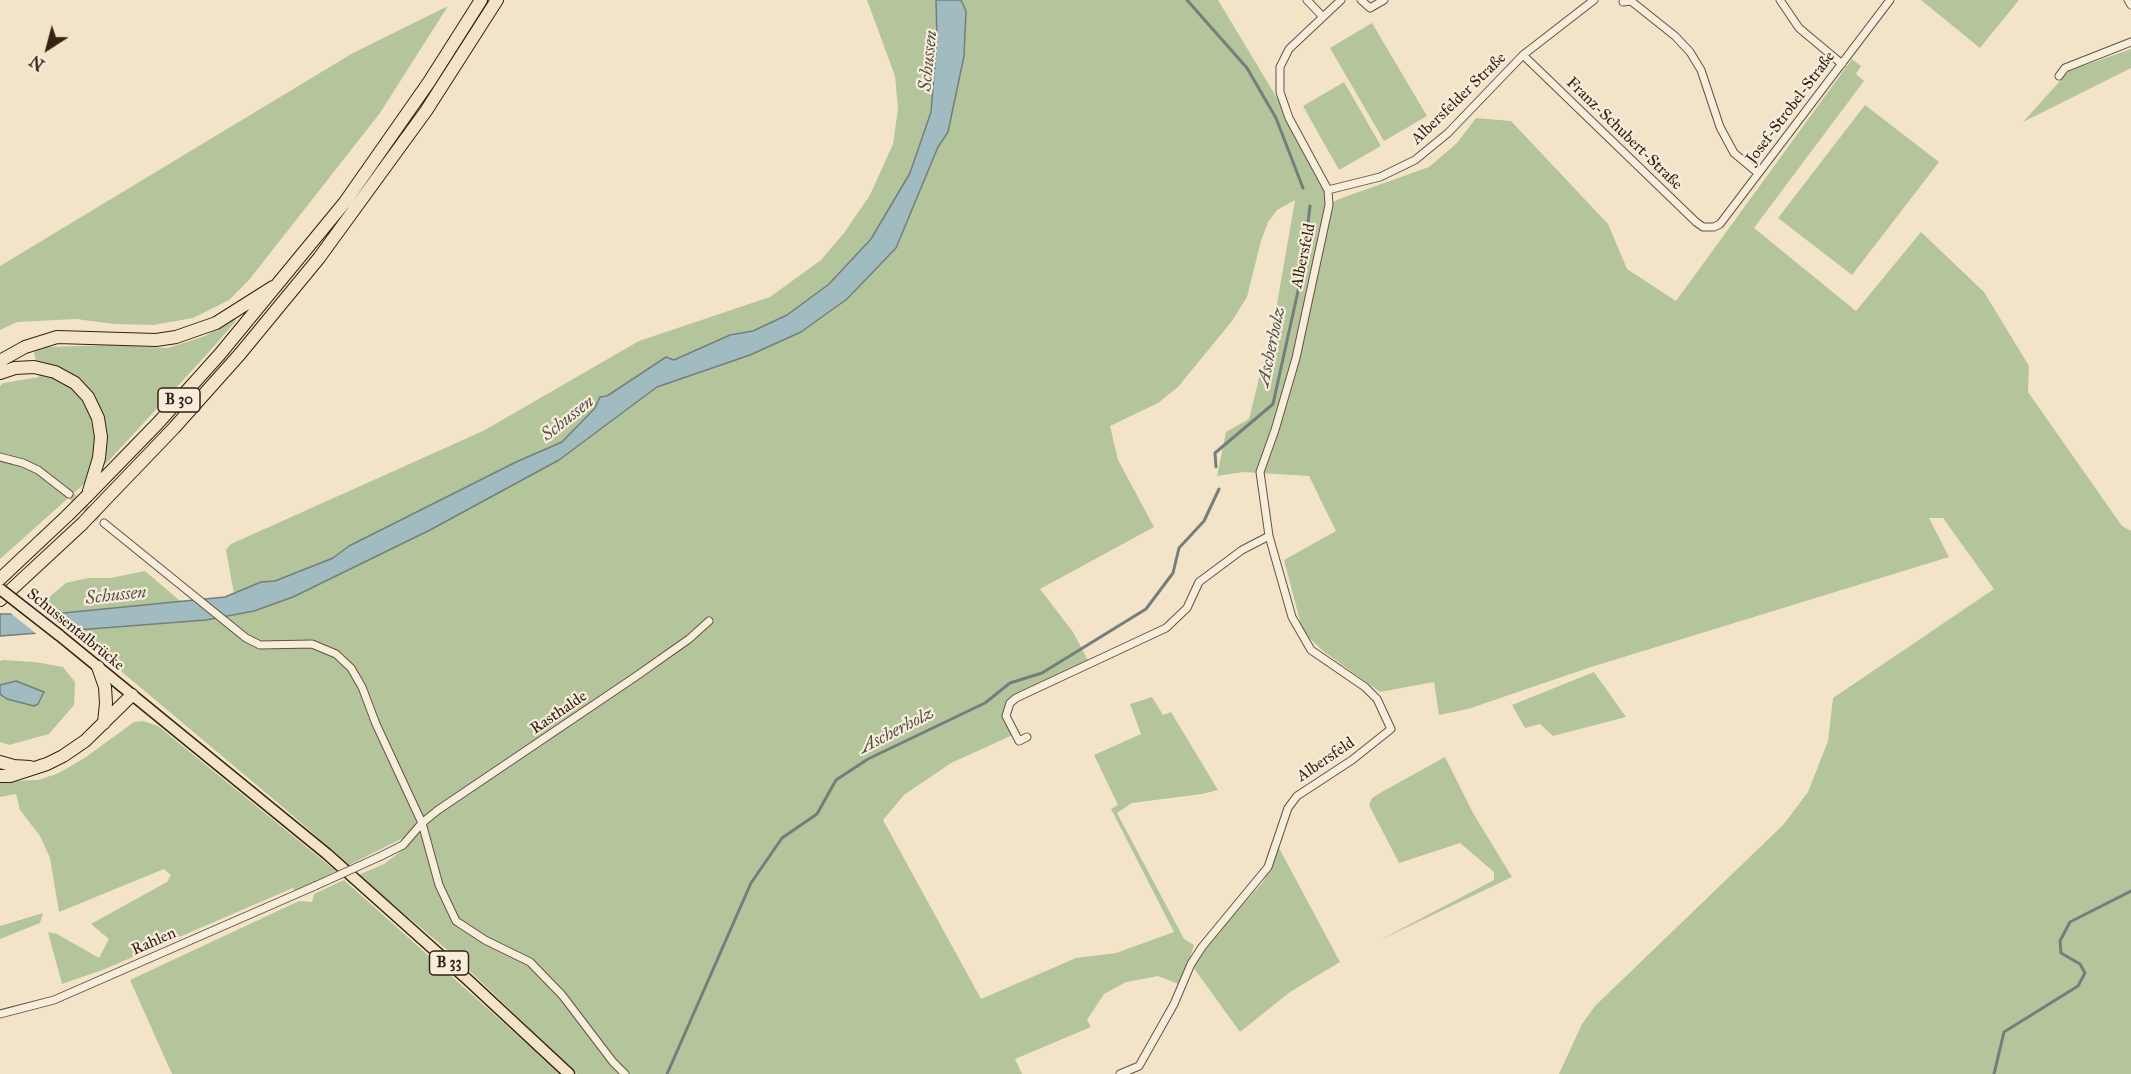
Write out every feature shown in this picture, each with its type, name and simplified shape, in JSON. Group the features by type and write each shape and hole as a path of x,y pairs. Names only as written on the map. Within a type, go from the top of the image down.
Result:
{"highway":[{"path":"0,361 25,347 57,338 156,340 176,337 216,323 264,296 279,284 345,202 429,82 481,0"},
{"name":"B 30","path":"0,600 82,524 174,428 278,308 349,218 426,111 497,0"},
{"name":"B 30","path":"0,579 68,515 164,416 264,296"},
{"path":"0,373 15,368 34,367 55,372 75,383 88,396 98,418 101,437 99,458 87,496"},
{"path":"98,667 105,687 104,723"},
{"path":"0,776 10,776 58,759 104,723 132,695"},
{"path":"0,762 14,766 38,767"}],"main road":[{"name":"Schussentalbrücke","path":"0,589 132,695"},
{"name":"B 33","path":"132,695 327,854 460,972 569,1074"}],"street":[{"path":"1307,0 1323,17"},
{"path":"1328,190 1289,118 1280,92 1280,67 1289,50 1341,0"},
{"path":"1361,0 1370,8 1384,0"},
{"name":"Albersfelder Straße","path":"1328,190 1380,177 1415,160 1448,133 1523,55 1594,0"},
{"path":"1780,0 1799,28 1842,64"},
{"name":"Josef-Strobel-Straße","path":"1709,227 1720,224 1890,0"},
{"path":"2128,0 2131,5"},
{"path":"1623,2 1630,1 1675,36 1690,52 1701,70 1720,127 1734,153 1758,173"},
{"path":"2059,76 2065,68 2131,42"},
{"name":"Franz-Schubert-Straße","path":"1523,55 1696,222 1703,227 1709,227"},
{"name":"Albersfeld","path":"1120,1074 1138,1066 1174,1004 1191,964 1202,947 1268,867 1288,808 1297,796 1352,760 1391,729 1377,699 1365,687 1311,650 1292,618 1269,536 1260,472 1296,358 1329,205 1328,190"},
{"path":"0,457 24,463 38,470 69,494"},
{"path":"104,523 239,633 260,645 312,644 336,654 351,668 362,687 376,724 422,823 439,885 456,921 485,940 530,962 562,995 612,1062 625,1074"},
{"path":"1027,737 1019,741 1006,716 1010,703 1016,698 1166,628 1187,608 1199,582 1242,550 1269,536"},
{"name":"Rasthalde","path":"381,856 403,845 422,823 438,810 671,652 709,621"},
{"name":"Rahlen","path":"0,1014 54,1000 381,856"}],"green space":[{"path":"867,0 1218,0 1289,118 1328,190 1329,204 1429,167 1457,143 1476,118 1511,121 1608,224 1627,269 1676,301 1852,59 1861,66 1856,74 1864,81 1754,228 1856,311 1921,232 1984,292 2029,366 2028,392 2122,526 2131,531 2131,1074 1559,1074 1582,1024 1595,1006 1784,824 1808,792 1828,741 1833,698 1994,589 1943,518 1929,518 1949,557 1591,667 1468,709 1439,715 1434,682 1380,692 1323,651 1303,632 1284,560 1336,531 1309,476 1244,472 1217,476 1226,432 1249,419 1276,310 1295,200 1277,210 1268,222 1247,297 1232,321 1178,387 1158,403 1110,426 1118,460 1154,527 1040,589 1073,632 1090,664 1016,698 1007,710 1015,734 951,763 904,795 883,820 981,999 1076,958 1116,953 1174,932 1111,809 1118,805 1094,755 1141,734 1130,704 1152,697 1163,715 1171,712 1218,790 1132,803 1117,813 1184,939 1194,945 1181,985 1158,976 1126,982 1104,994 1087,1020 1091,1027 1015,1059 1022,1074 577,1074 452,954 358,875 384,864 408,846 403,838 349,865 41,604 66,583 145,571 185,605 254,611 293,597 430,530 559,460 657,387 749,355 730,335 674,360 652,365 607,396 600,397 595,408 562,442 516,462 349,546 333,558 275,581 261,582 234,594 226,550 231,544 483,431 639,341 770,297 821,260 844,233 870,195 893,144 898,109 895,76"},
{"path":"1921,0 2019,0 1980,48"},
{"path":"448,6 380,113 249,280 229,300 193,318 153,325 114,324 76,319 17,322 0,330 0,266 353,53"},
{"path":"1372,23 1427,116 1384,141 1330,48"},
{"path":"2131,49 2131,68 2023,122 2069,71"},
{"path":"1344,82 1381,146 1339,170 1303,106"},
{"path":"1865,105 1939,162 1852,275 1778,218"},
{"path":"236,318 209,352 103,467 0,559 0,386 3,383 39,377 34,352 47,347 114,345 168,348 205,336"},
{"path":"0,661 63,667 75,682 74,705 49,734 9,745 0,742"},
{"path":"1594,672 1626,717 1553,736 1540,724 1525,728 1512,705"},
{"path":"143,721 158,726 336,871 295,892 293,888 105,969 62,984 48,932 57,934 99,958 109,939 91,924 167,882 171,875 164,869 59,912 50,858 40,836 20,810 16,794 0,797 0,762 14,766 8,781 38,780 59,773 86,757 134,722"},
{"path":"1445,757 1473,813 1512,877 1376,942 1494,880 1494,872 1460,843 1399,863 1369,805 1372,798"},
{"path":"1279,848 1340,962 1290,992 1240,1032 1193,967 1205,946 1263,882"},
{"path":"344,880 559,1074 172,1074 130,980 299,901 312,902 314,894"},
{"path":"43,913 40,923 0,939 0,926"}],"water":[{"path":"936,0 961,0 966,11 964,56 948,132 938,147 896,248 847,299 801,332 750,355 657,387 559,460 430,530 293,597 254,611 206,620 0,636 0,614 53,614 225,597 261,582 275,581 333,558 349,546 516,462 562,442 595,408 600,397 607,396 666,357 674,360 730,335 753,331 787,315 829,284 871,239 910,173 931,112 937,38"},
{"path":"16,681 44,692 38,704 34,706 7,699 0,694 0,685"}],"pier":[{"path":"8,611 44,611 72,634 39,636"}],"waterway":[{"name":"Ascherholz","path":"1187,0 1247,68 1276,118 1303,188"},
{"name":"Ascherholz","path":"1216,467 1215,453 1273,404 1302,273 1310,206"},
{"name":"Ascherholz","path":"667,1074 751,883 782,838 817,814 836,780 868,759 985,703 1010,683 1042,673 1146,609 1173,573 1179,548 1204,521 1219,489"},
{"path":"1994,1074 2004,1032 2078,986 2085,973 2080,964 2061,953 2060,941 2070,922 2131,891"}],"tunnel":[{"path":"69,494 104,523"}],"water label":[{"name":"Schussen","path":"929,61"},
{"name":"Schussen","path":"568,419"},
{"name":"Schussen","path":"116,596"}]}
